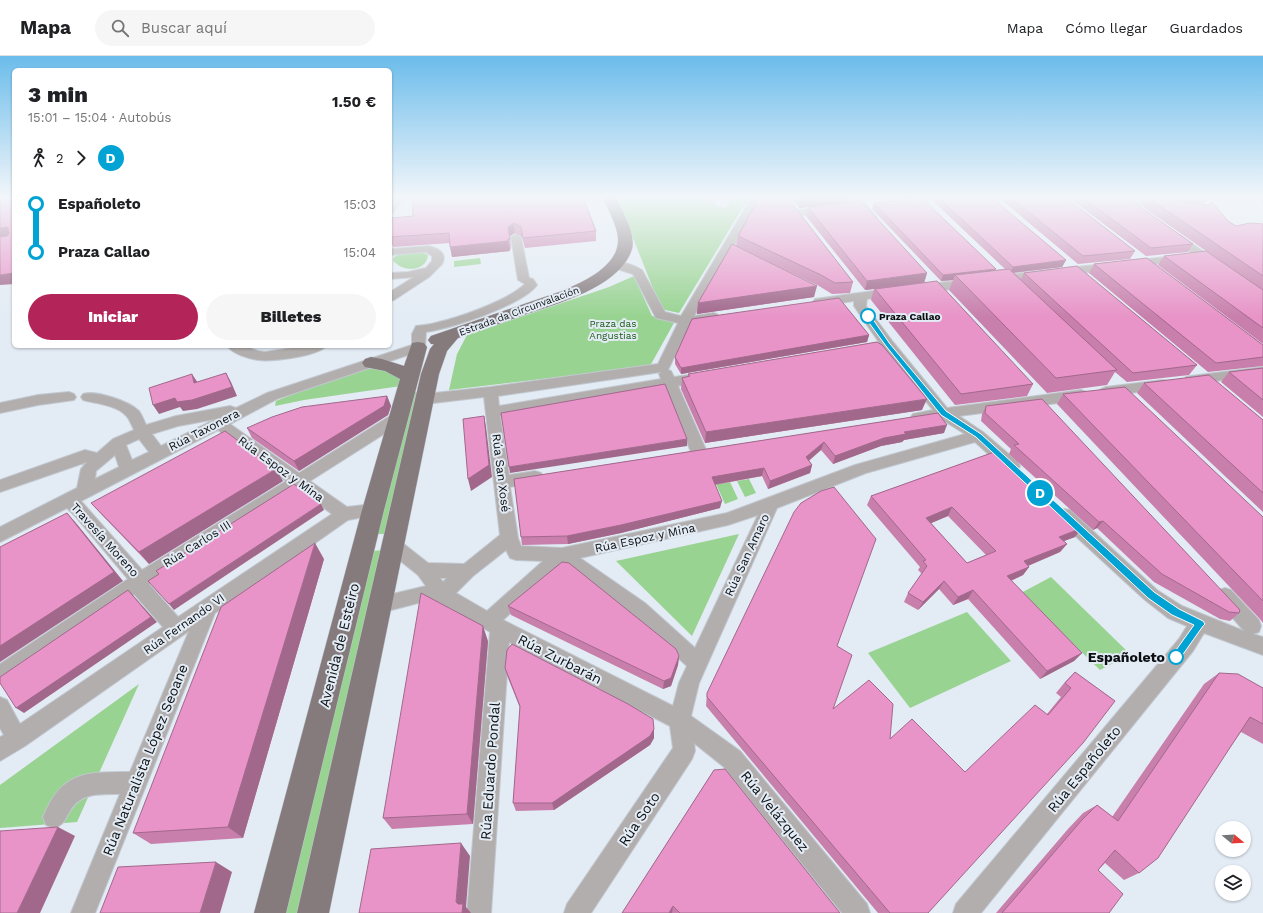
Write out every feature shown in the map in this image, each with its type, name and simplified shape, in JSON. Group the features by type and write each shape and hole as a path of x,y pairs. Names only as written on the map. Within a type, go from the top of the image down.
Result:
{"main road":[{"name":"Estrada da Circunvalación","path":"418,347 580,289 606,273 615,265 620,256 624,237"},
{"path":"419,375 450,336"},
{"path":"313,913 425,399 419,375 418,347"},
{"path":"371,363 388,365 419,375"},
{"name":"Avenida de Esteiro","path":"270,913 398,418 419,375"}],"street":[{"path":"418,347 418,334 421,329 439,326 487,309 528,290 531,285 529,282 524,280 516,237"},
{"path":"684,454 706,450 669,382 664,367 666,359 685,321 732,250 738,237"},
{"path":"1176,237 1227,272"},
{"path":"392,252 428,249 438,254 438,262 430,270 392,296"},
{"path":"1132,253 1156,272"},
{"path":"808,304 861,296 1202,255"},
{"path":"1064,261 1087,280"},
{"path":"615,265 633,269 638,272 660,316 685,321 724,315"},
{"path":"995,268 1017,289"},
{"path":"392,276 408,275 430,270"},
{"path":"925,276 947,298"},
{"path":"852,284 861,296 860,306 888,345 944,413 978,436 1024,478"},
{"path":"814,290 831,300"},
{"path":"873,348 888,345"},
{"name":"Rúa Taxonera","path":"0,535 272,396 418,347"},
{"path":"238,348 250,354 261,356 276,355 309,348"},
{"path":"425,399 490,392 664,367"},
{"path":"1193,369 1216,388"},
{"path":"902,420 944,413 1263,371"},
{"path":"493,412 718,374"},
{"path":"1112,379 1134,400"},
{"path":"1031,389 1052,412"},
{"name":"Rúa San Xosé","path":"490,392 501,482 513,545"},
{"path":"0,408 38,400 68,397"},
{"path":"88,397 112,402 128,410 134,415 142,432 158,454"},
{"path":"85,491 90,469 118,443 142,432 176,421 247,408"},
{"name":"Rúa Carlos III","path":"0,675 138,582 398,418"},
{"name":"Rúa Espoz y Mina","path":"218,423 344,514"},
{"name":"Rúa San Amaro","path":"680,720 689,683 771,504 862,469 978,436"},
{"path":"118,443 128,469"},
{"path":"0,486 85,456 100,459"},
{"path":"501,482 547,475"},
{"name":"Travesía Moreno","path":"69,500 82,512 177,629"},
{"name":"Rúa Espoz y Mina","path":"513,545 562,555 728,519 771,504"},
{"path":"1053,505 1151,595 1175,612 1200,624 1263,646"},
{"name":"Rúa Fernando VI","path":"0,750 344,514 373,510"},
{"path":"380,606 422,594 442,594 467,571 513,545"},
{"path":"394,546 424,570 442,594"},
{"path":"494,625 562,555 638,609 698,663"},
{"path":"424,570 467,571"},
{"path":"1215,585 1252,626"},
{"name":"Rúa Zurbarán","path":"442,594 494,625 680,720"},
{"name":"Rúa Naturalista López Seoane","path":"83,913 208,607"},
{"name":"Rúa Españoleto","path":"966,913 1186,645 1200,624"},
{"name":"Rúa Eduardo Pondal","path":"479,913 494,625"},
{"path":"0,707 17,738"},
{"name":"Rúa Soto","path":"576,913 684,751 680,720"},
{"name":"Rúa Velázquez","path":"680,720 732,759 858,913"},
{"path":"54,817 65,798 77,789 89,784 136,783"}],"green space":[{"path":"633,237 725,237 679,313 661,309"},
{"path":"422,252 428,255 427,261 423,265 413,269 402,267 393,260 394,257 401,253"},
{"path":"480,258 481,264 454,267 454,261"},
{"name":"Praza das Angustias","path":"634,276 652,316 675,321 650,366 449,390 457,354 467,335 609,287"},
{"path":"375,368 384,368 400,379 401,386 304,400 275,406 276,401 338,377"},
{"path":"412,392 419,392 389,534 377,534"},
{"path":"749,479 756,493 745,497 737,481"},
{"path":"730,482 738,499 725,504 716,484"},
{"path":"739,534 692,636 616,561"},
{"path":"385,550 303,913 285,913 373,551"},
{"path":"1051,577 1130,654 1100,670 1021,593"},
{"path":"967,612 1011,661 910,708 868,653"},
{"path":"139,684 77,822 0,828 0,785"}],"building":[{"path":"0,237 12,237 12,273 0,275"},
{"path":"449,237 510,237 510,239 508,239 508,241 450,247"},
{"path":"740,237 818,237 853,282 835,283"},
{"path":"832,237 894,237 927,273 867,281"},
{"path":"907,237 963,237 996,269 943,275"},
{"path":"981,237 1039,237 1066,260 1013,267"},
{"path":"1059,237 1117,237 1135,251 1083,256"},
{"path":"1136,237 1183,237 1193,244 1151,248"},
{"path":"1206,237 1263,237 1263,276"},
{"path":"732,244 817,286 698,303"},
{"path":"1206,251 1263,290 1263,328 1164,256"},
{"path":"1147,258 1263,345 1263,357 1216,363 1094,264"},
{"path":"1077,266 1197,365 1133,373 1024,273"},
{"path":"1009,269 1117,370 1056,378 955,275"},
{"path":"937,281 1033,384 961,394 875,289"},
{"path":"839,298 869,335 681,368 675,357 692,319"},
{"path":"877,342 882,345 927,399 706,432 682,378 690,376 688,374"},
{"path":"1263,368 1263,400 1229,372"},
{"path":"226,373 232,387 192,400 177,402 175,398 153,405 149,388 192,374 194,383"},
{"path":"1209,375 1263,420 1263,493 1144,383"},
{"path":"665,384 687,439 509,467 501,413"},
{"path":"1125,387 1263,517 1263,601 1063,394"},
{"path":"387,396 384,406 294,461 247,428 272,417 302,407"},
{"path":"1042,399 1240,610 1239,613 1229,612 1162,574 1103,521 1099,522 1014,445 1019,444 985,413 986,406"},
{"path":"938,413 947,425 904,432 906,434 884,438 835,456 824,442 806,457 812,465 770,481 764,468 712,477 722,501 567,536 521,537 514,479"},
{"path":"484,416 489,465 468,479 463,419"},
{"path":"225,431 276,469 139,552 91,503"},
{"path":"997,451 1082,528 1059,537 1067,544 1024,561 1029,567 1007,576 1082,653 1047,671 973,590 958,597 944,581 923,602 908,593 927,566 923,561 926,560 871,496","holes":["952,507 996,551 967,563 926,518"]},
{"path":"294,484 321,504 169,604 148,581 159,574 156,571"},
{"path":"834,487 876,539 837,646 852,655 833,709 869,680 893,704 890,739 912,719 965,772 1035,705 1048,715 1071,688 1065,683 1075,672 1115,701 1083,743 928,913 890,913 707,697 707,693 794,512 801,503 821,491"},
{"path":"67,513 114,572 0,646 0,547"},
{"path":"315,543 228,827 133,833 221,607"},
{"path":"562,562 569,563 676,649 679,656 671,678 664,681 508,606"},
{"path":"128,590 151,617 16,708 0,683 0,677"},
{"path":"421,593 483,626 467,814 383,818"},
{"path":"512,644 628,704 653,719 654,729 650,736 552,803 513,803 520,706 505,668 507,650"},
{"path":"1219,673 1238,674 1263,688 1263,724 1250,717 1158,858 1139,873 1115,850 1098,870 1123,894 1109,913 1002,913 1081,821 1097,805 1118,821"},
{"path":"725,769 840,913 680,913 673,906 669,913 622,913 714,770"},
{"path":"58,827 17,913 0,913 0,831"},
{"path":"461,843 456,902 458,904 463,904 462,913 359,913 371,849"},
{"path":"216,862 200,913 100,913 118,867"}],"bus line":[{"name":"D","path":"868,316 888,345 944,413 978,436 1151,595 1175,612 1200,624 1176,657"}],"place":[{"name":"Praza Callao","path":"868,316"},
{"name":"Españoleto","path":"1176,657"}]}
